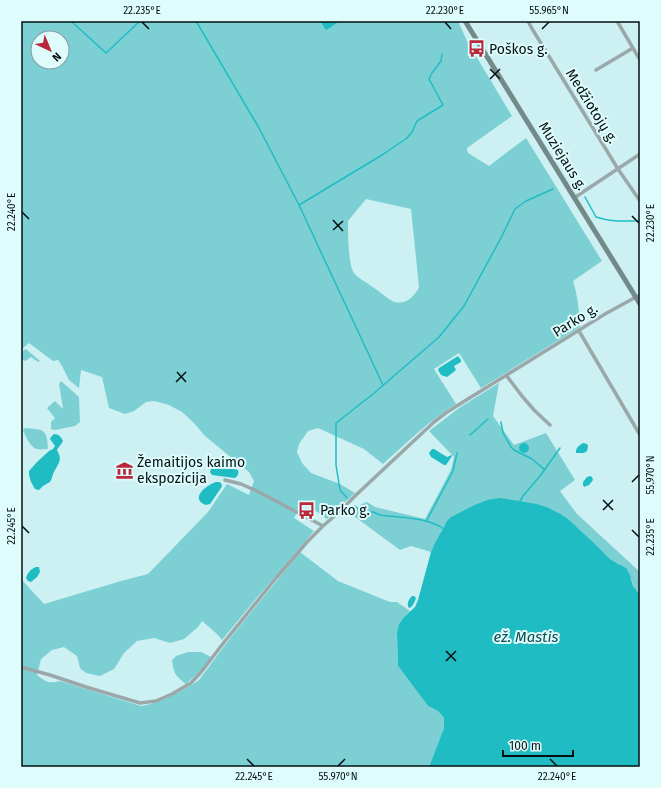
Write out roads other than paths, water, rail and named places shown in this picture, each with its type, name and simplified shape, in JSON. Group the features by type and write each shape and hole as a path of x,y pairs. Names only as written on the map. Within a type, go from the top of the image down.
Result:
{"main road":[{"name":"Muziejaus g.","path":"467,22 574,198 638,296 640,304"}],"street":[{"name":"Medžiotojų g.","path":"528,21 618,169 640,201"},
{"path":"617,21 640,60"},
{"path":"596,70 633,48"},
{"path":"574,198 640,154"},
{"name":"Parko g.","path":"21,667 140,703 156,701 191,683 202,672 271,584 307,542 322,526 338,513 434,422 447,412 506,375 605,314 638,296"},
{"path":"579,331 640,435"},
{"path":"506,375 534,410 550,425"},
{"path":"226,480 258,491 322,526"}],"water":[{"path":"320,21 340,21 327,30"},
{"path":"458,356 461,362 454,366 456,370 447,377 441,375 438,370 439,368"},
{"path":"54,434 60,436 63,441 57,450 60,457 59,462 50,482 39,490 35,489 31,482 29,471 49,451 53,449 55,446 50,439"},
{"path":"522,443 526,443 529,448 526,453 522,453 519,450 519,446"},
{"path":"583,443 587,444 588,446 587,451 584,453 576,453 577,448"},
{"path":"432,449 447,457 452,455 446,465 431,457 429,453"},
{"path":"214,461 222,467 238,470 238,475 235,478 212,475 210,472"},
{"path":"590,476 593,480 589,485 584,487 583,482"},
{"path":"216,482 221,483 222,486 210,504 206,505 201,502 199,496 204,489"},
{"name":"ež. Mastis","path":"500,498 537,504 559,513 567,518 610,559 626,568 630,575 633,586 640,595 640,767 429,767 444,728 444,718 438,711 428,706 398,666 397,632 399,624 415,607 431,552 447,521 451,517 474,505 487,500"},
{"path":"36,567 39,567 40,572 31,582 28,581 26,578 28,574"},
{"path":"412,596 416,598 413,605 409,608 408,603"}],"waterway":[{"path":"71,21 106,53 140,21"},
{"path":"196,21 259,128 299,205"},
{"path":"383,385 299,205 382,155 407,138 412,132 417,121 443,105 429,79 441,61 442,54"},
{"path":"347,498 340,490 336,465 336,423 373,394 439,337 464,306 515,209 526,201 553,189"},
{"path":"585,197 596,217 601,219 640,221"},
{"path":"470,435 488,419"},
{"path":"501,422 503,433 511,447 532,459 545,470"},
{"path":"520,501 560,448"},
{"path":"427,520 453,471 457,453"},
{"path":"355,506 360,511 422,520 444,529"}],"place":[{"name":"Poškos g.","path":"476,49"},
{"name":"Žemaitijos kaimo ekspozicija","path":"124,470"},
{"name":"Parko g.","path":"307,510"}]}
